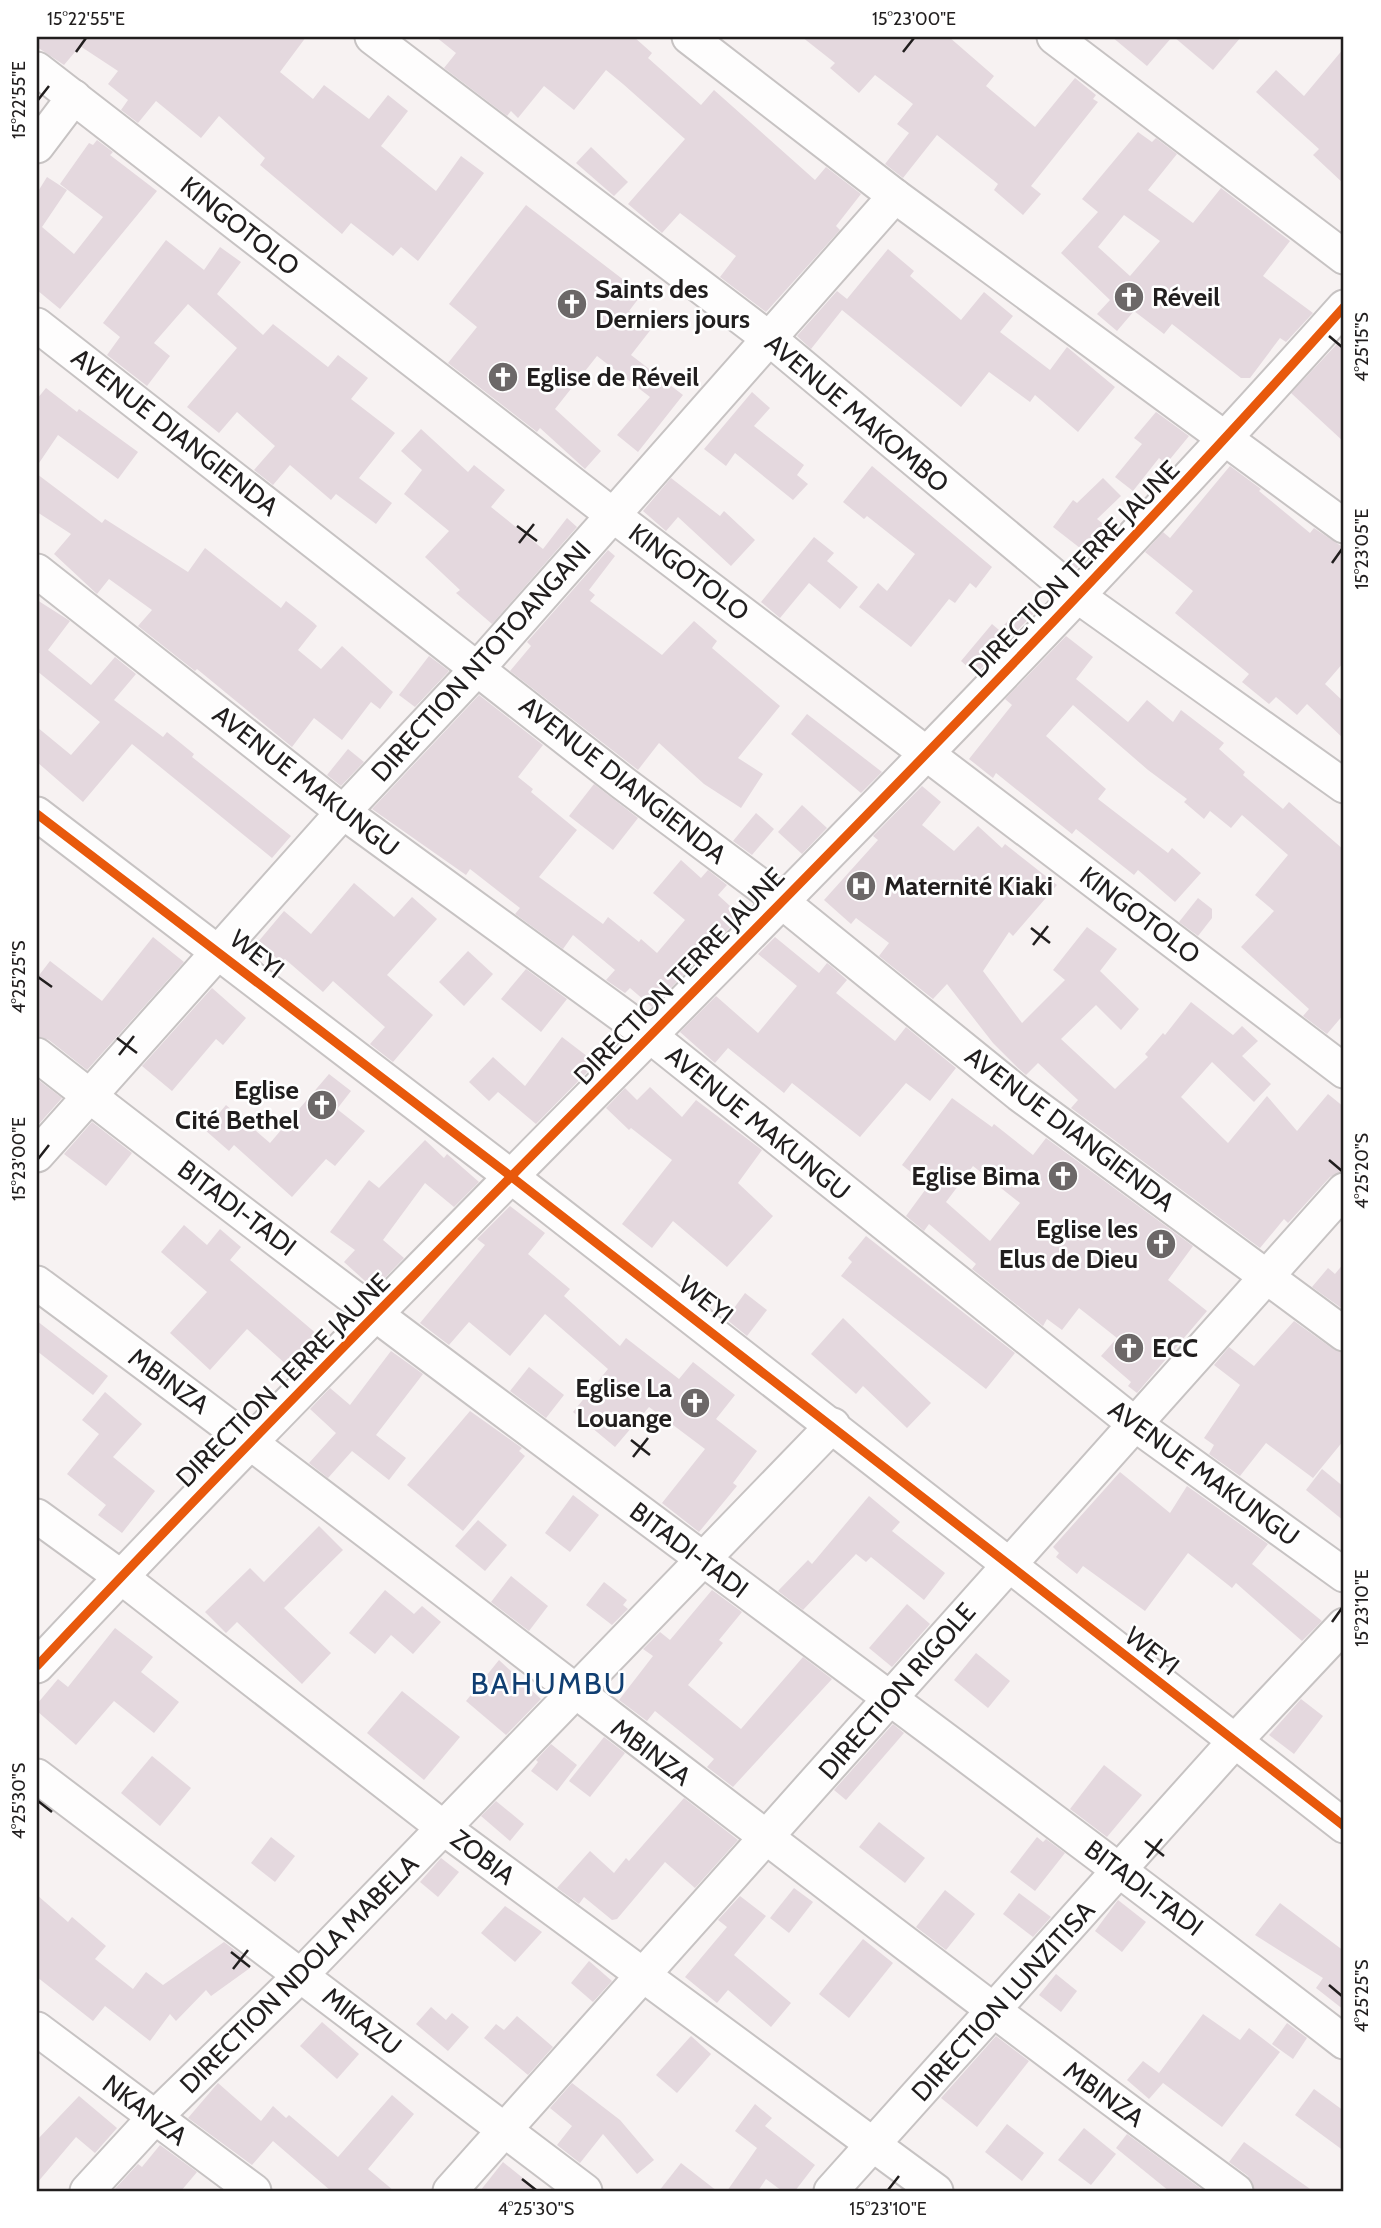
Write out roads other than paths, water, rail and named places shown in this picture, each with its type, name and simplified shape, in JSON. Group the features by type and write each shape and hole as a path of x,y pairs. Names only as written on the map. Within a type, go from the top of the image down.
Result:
{"street":[{"name":"AVENUE MAKOMBO","path":"372,37 771,340 1079,597 1344,786"},
{"path":"689,37 895,197 1344,526"},
{"path":"1054,37 1344,257"},
{"name":"KINGOTOLO","path":"37,69 614,516 1344,1071"},
{"path":"37,146 74,97"},
{"name":"DIRECTION NTOTOANGANI","path":"37,1155 218,950 478,668 895,197"},
{"name":"DIRECTION TERRE JAUNE","path":"37,1666 250,1441 513,1178 649,1035 1079,597 1226,440 1344,307"},
{"name":"AVENUE DIANGIENDA","path":"37,325 623,783 781,901 1019,1094 1344,1334"},
{"name":"AVENUE MAKUNGU","path":"37,571 343,812 649,1035 1136,1425 1344,1575"},
{"name":"WEYI","path":"37,814 218,950 833,1425 1008,1565 1344,1826"},
{"name":"BITADI-TADI","path":"37,1055 703,1561 1122,1870 1344,2042"},
{"name":"DIRECTION RIGOLE","path":"450,2191 1344,1190"},
{"name":"MBINZA","path":"37,1283 250,1441 575,1694 992,2012 1236,2191"},
{"name":"DIRECTION NDOLA MABELA","path":"88,2191 155,2118 302,1975 833,1425"},
{"name":"ZOBIA","path":"37,1516 121,1577 444,1829 872,2147 936,2191"},
{"name":"DIRECTION LUNZITISA","path":"831,2191 1122,1870 1234,1742 1344,1625"},
{"name":"MIKAZU","path":"37,1776 585,2191"},
{"name":"NKANZA","path":"37,2029 254,2191"}],"place":[{"name":"Réveil","path":"1129,297"},
{"name":"Saints des Derniers jours","path":"572,304"},
{"name":"Eglise de Réveil","path":"503,377"},
{"name":"Maternité Kiaki","path":"861,886"},
{"name":"Eglise Cité Bethel","path":"322,1105"},
{"name":"Eglise Bima","path":"1063,1176"},
{"name":"Eglise les Elus de Dieu","path":"1161,1244"},
{"name":"ECC","path":"1129,1348"},
{"name":"Eglise La Louange","path":"695,1403"}],"district":[{"name":"BAHUMBU","path":"549,1683"}]}
